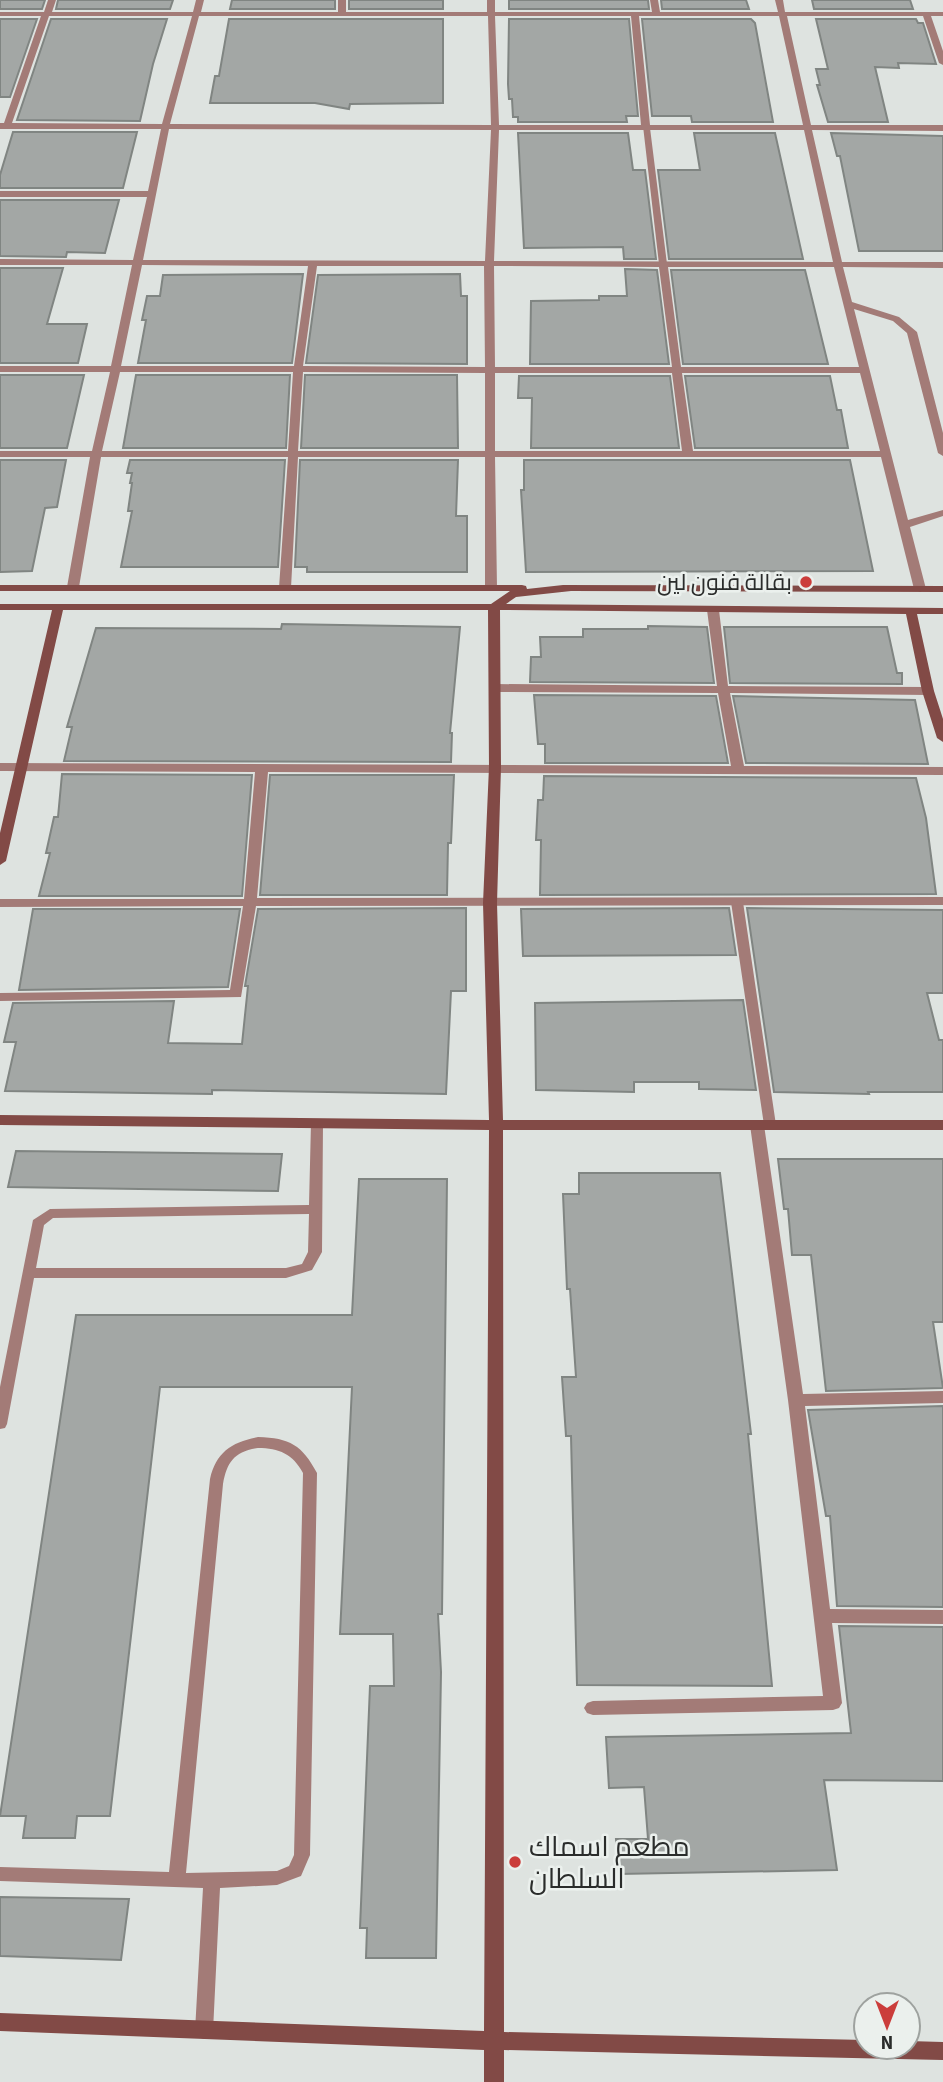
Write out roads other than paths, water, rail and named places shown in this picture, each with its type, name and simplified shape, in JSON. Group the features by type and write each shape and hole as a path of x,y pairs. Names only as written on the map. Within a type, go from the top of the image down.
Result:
{"street":[{"path":"52,0 4,126 943,128"},
{"path":"73,587 96,454 165,128 200,0"},
{"path":"342,0 342,14"},
{"path":"491,0 495,128 489,264 491,588"},
{"path":"654,0 656,14"},
{"path":"779,0 838,265 920,589"},
{"path":"0,14 943,14"},
{"path":"635,14 646,128"},
{"path":"926,14 943,63"},
{"path":"0,194 152,194"},
{"path":"0,262 943,265"},
{"path":"285,588 298,370 313,263"},
{"path":"663,264 688,454"},
{"path":"848,304 896,319 912,332 943,453"},
{"path":"0,369 864,370"},
{"path":"0,454 886,454"},
{"path":"904,526 943,513"},
{"path":"0,588 943,589"},
{"path":"495,607 513,594 571,588"},
{"path":"0,607 943,611"},
{"path":"0,861 58,607"},
{"path":"494,2082 496,1125 490,903 495,767 495,607"},
{"path":"713,610 723,690 738,769"},
{"path":"911,612 928,691 943,738"},
{"path":"495,688 928,691"},
{"path":"0,767 943,771"},
{"path":"0,997 236,994 250,901 261,768"},
{"path":"0,903 943,901"},
{"path":"0,1120 496,1125 943,1125"},
{"path":"593,1708 832,1703 764,1125"},
{"path":"796,1400 943,1396"},
{"path":"822,1616 943,1617"},
{"path":"0,2022 494,2041 943,2051"}],"lane":[{"path":"646,128 663,264"},
{"path":"737,902 764,1125"},
{"path":"29,1273 286,1273 307,1267 315,1252 317,1123"},
{"path":"0,1424 38,1223 50,1214 314,1209"},
{"path":"0,1874 177,1880 212,1881 277,1878 295,1871 302,1855 310,1473 300,1456 286,1447 262,1443 239,1446 222,1462 216,1484 177,1880"},
{"path":"204,2031 212,1881"}],"place":[{"name":"بقالة فنون لين","path":"806,582"},
{"name":"مطعم اسماك السلطان","path":"515,1862"}]}
